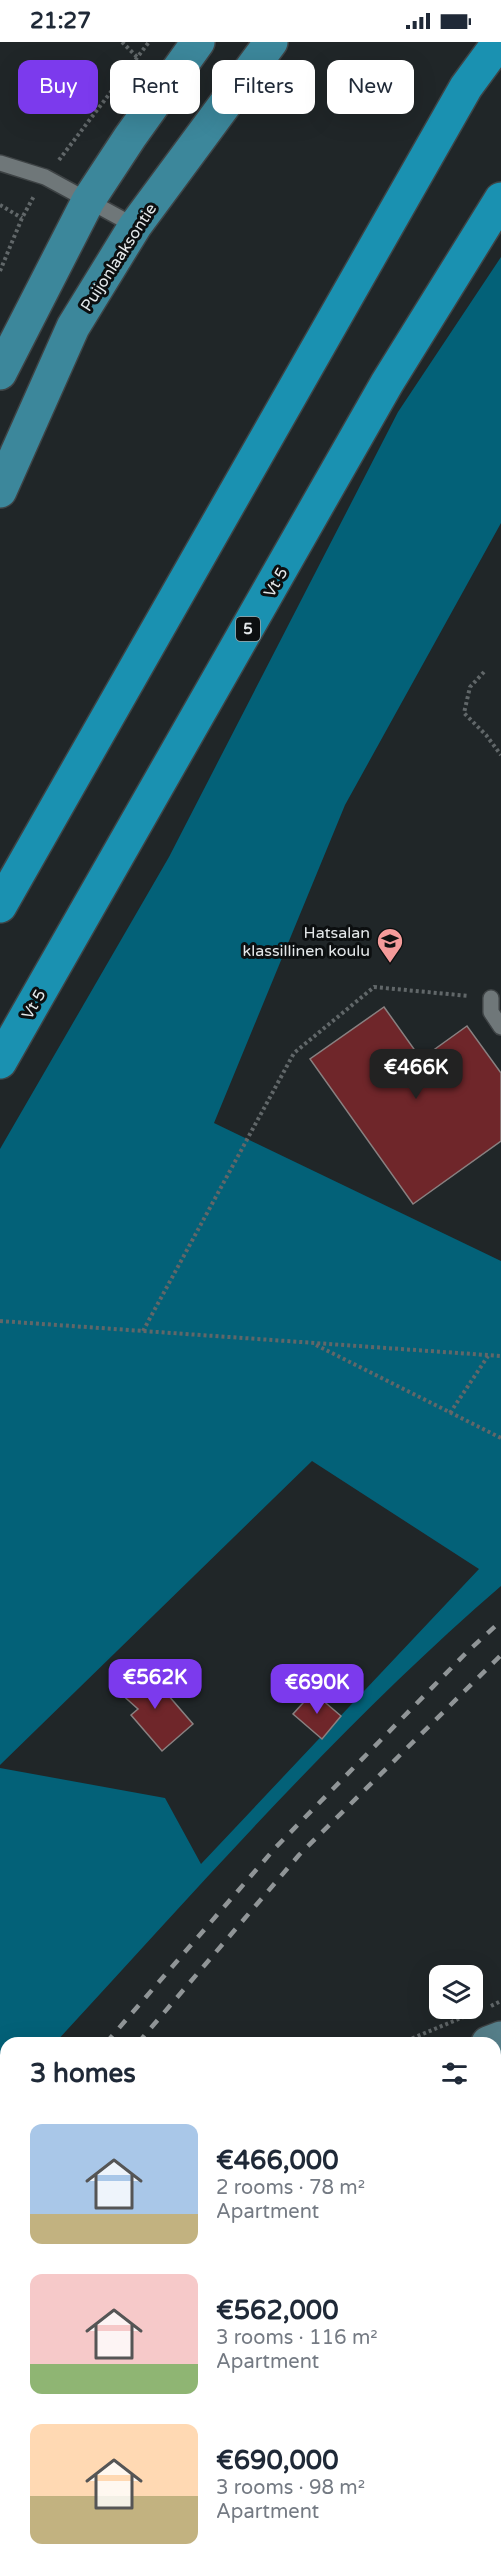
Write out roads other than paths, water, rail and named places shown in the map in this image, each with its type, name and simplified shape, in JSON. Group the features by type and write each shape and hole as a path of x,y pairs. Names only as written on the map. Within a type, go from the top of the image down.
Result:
{"highway":[{"path":"0,906 466,87 499,42"},
{"name":"Vt 5","path":"0,1062 387,383 501,199"}],"main road":[{"path":"0,373 88,201 130,137 198,42"},
{"name":"Puijonlaaksontie","path":"0,491 73,327 135,226 271,42"}],"lane":[{"path":"0,163 45,177 135,226"},
{"path":"491,998 491,1012 501,1027"}],"railway":[{"path":"111,2037 276,1847 467,1652 501,1621"},
{"path":"143,2037 299,1855 501,1655"}],"place":[{"name":"Hatsalan klassillinen koulu","path":"390,964"}]}
